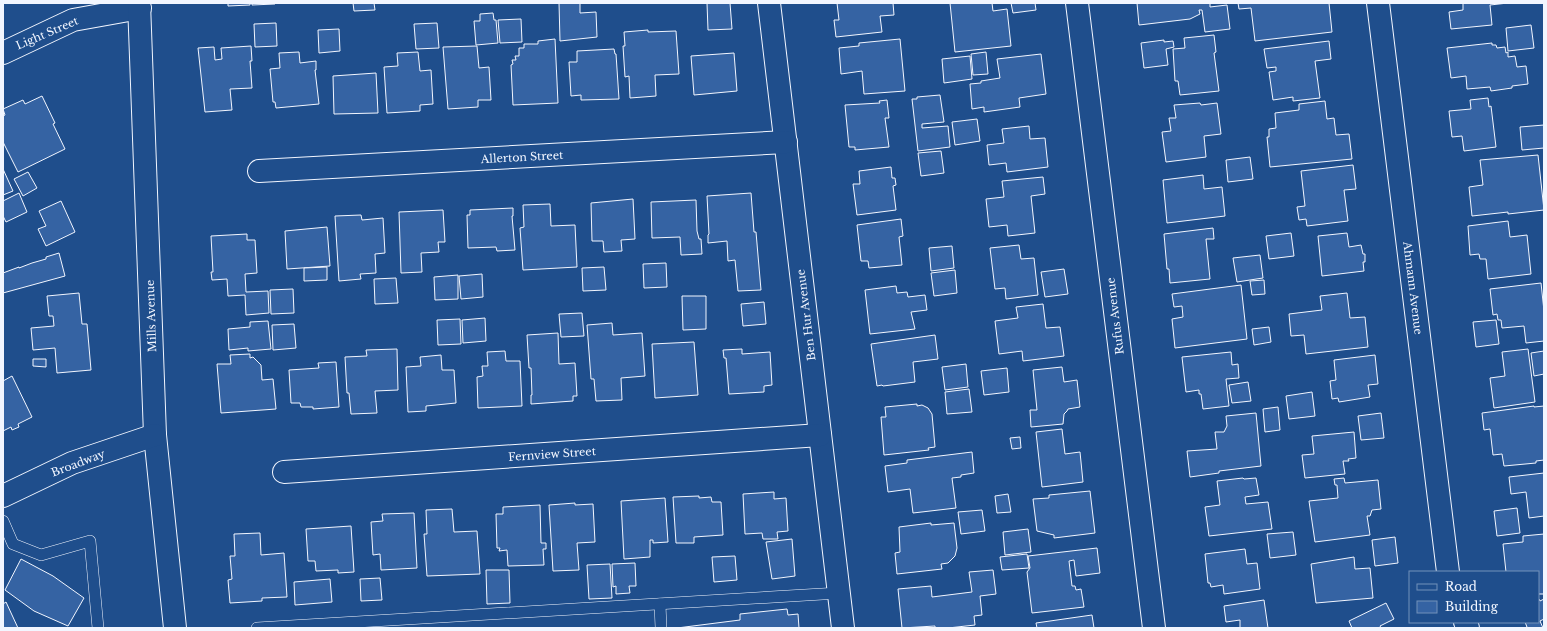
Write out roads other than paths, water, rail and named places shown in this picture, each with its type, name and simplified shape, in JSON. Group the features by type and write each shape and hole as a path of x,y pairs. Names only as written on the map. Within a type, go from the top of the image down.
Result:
{"street":[{"name":"Ben Hur Avenue","path":"769,3 843,628"},
{"name":"Rufus Avenue","path":"1077,3 1154,628"},
{"name":"Ahmann Avenue","path":"1378,3 1448,571"},
{"name":"Light Street","path":"3,53 73,20 139,5"},
{"name":"Mills Avenue","path":"139,5 156,435 175,628"},
{"name":"Allerton Street","path":"259,171 786,142"},
{"name":"Broadway","path":"3,496 72,463 156,435"},
{"name":"Fernview Street","path":"284,472 820,435"}],"lane":[{"path":"3,521 13,544 41,555 90,541 98,628"},
{"path":"257,628 839,593"},
{"path":"660,604 661,628"}]}
